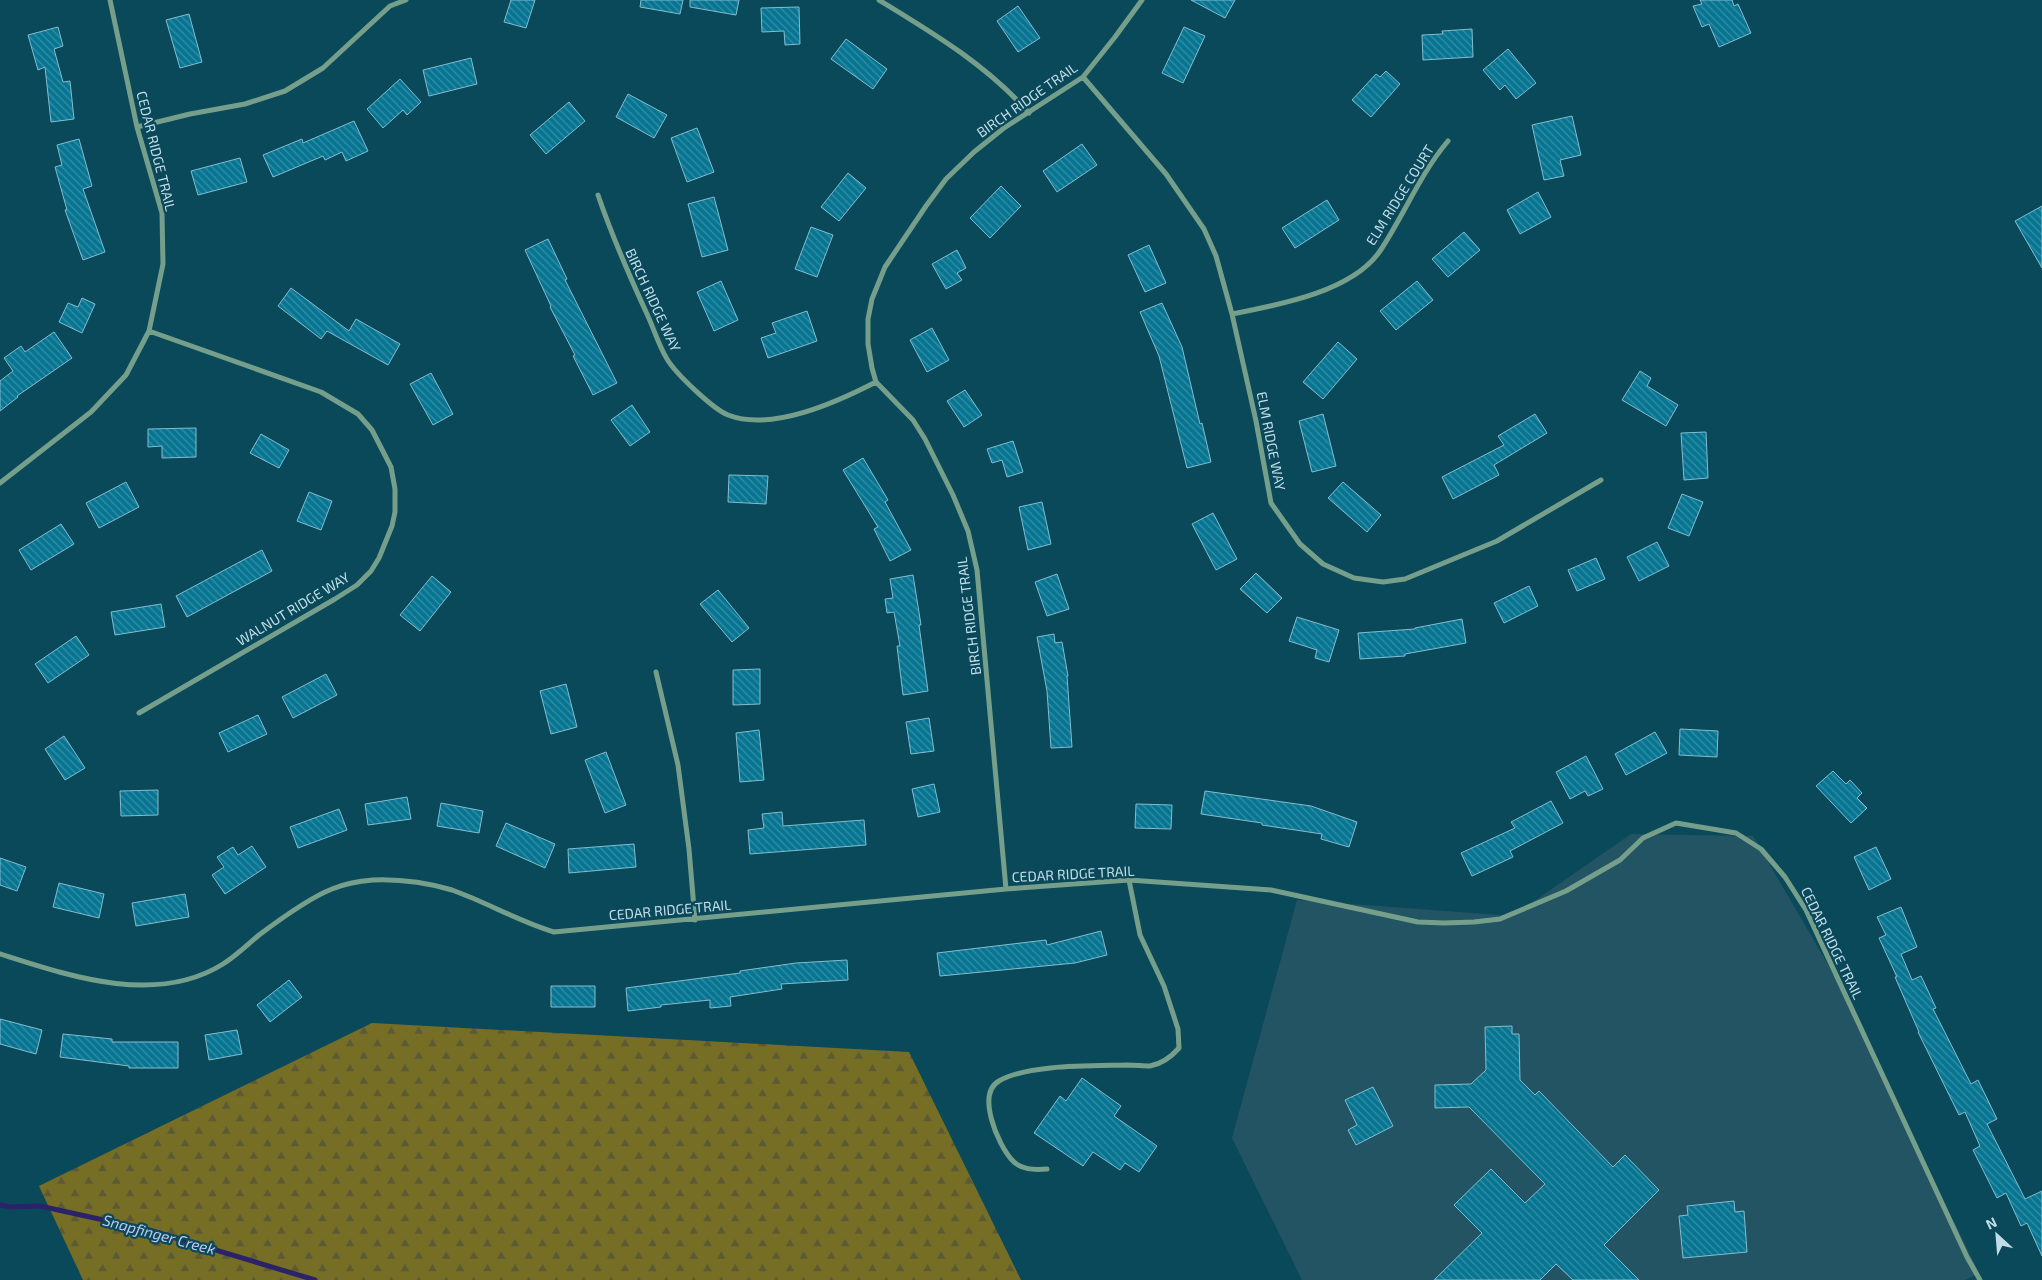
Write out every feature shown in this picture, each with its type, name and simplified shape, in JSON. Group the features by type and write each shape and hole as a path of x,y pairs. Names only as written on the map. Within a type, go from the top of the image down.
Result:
{"street":[{"name":"CEDAR RIDGE TRAIL","path":"0,483 90,412 126,375 149,331 164,264 162,213 137,127 110,0"},
{"path":"137,127 190,114 245,104 285,92 323,68 390,6 406,0"},
{"path":"879,0 939,37 989,73 1009,90 1029,113"},
{"name":"BIRCH RIDGE TRAIL","path":"1006,889 977,570 968,531 953,495 913,420 876,382 868,344 868,319 872,300 885,267 946,179 974,152 1004,128 1082,77 1142,0"},
{"name":"ELM RIDGE WAY","path":"1082,77 1166,174 1204,228 1216,256 1232,314 1256,421 1271,503 1300,544 1323,564 1354,578 1383,582 1405,579 1497,541 1601,480"},
{"name":"ELM RIDGE COURT","path":"1232,314 1272,306 1329,289 1356,274 1378,252 1433,158 1448,141"},
{"name":"BIRCH RIDGE WAY","path":"598,195 614,242 667,359 692,388 727,415 744,419 767,420 811,410 855,393 876,382"},
{"name":"WALNUT RIDGE WAY","path":"139,713 356,585 371,571 379,558 392,526 395,489 391,467 372,430 358,414 321,392 149,331"},
{"path":"656,672 678,765 689,849 695,920"},
{"name":"CEDAR RIDGE TRAIL","path":"0,954 100,981 159,986 191,978 223,964 261,934 306,903 333,888 373,880 415,882 452,891 530,925 554,932 1006,889 1129,880 1270,890 1418,922 1444,924 1474,922 1500,919 1566,892 1620,860 1643,838 1676,823 1698,826 1736,833 1761,848 1785,878 1806,910 1967,1256 1980,1280"},
{"path":"1047,1169 1029,1170 1012,1160 1000,1140 989,1114 989,1095 997,1082 1015,1074 1044,1070 1152,1066 1171,1057 1179,1048 1178,1029 1164,986 1140,935 1129,880"}],"shaded area":[{"path":"1631,834 1753,836 1830,968 1979,1273 1965,1280 1302,1280 1232,1138 1297,900 1513,916"}],"green space":[{"path":"372,1023 909,1052 1021,1280 83,1280 39,1186"}],"building":[{"path":"511,0 535,0 526,28 504,22"},
{"path":"641,0 683,0 680,14 640,7"},
{"path":"690,0 739,0 736,15 690,7"},
{"path":"1191,0 1235,0 1225,18"},
{"path":"1700,0 1732,0 1734,6 1738,4 1751,33 1719,47 1709,24 1702,27 1693,6 1702,4"},
{"path":"1018,6 1040,38 1018,52 997,21"},
{"path":"799,7 800,44 785,45 784,31 762,32 761,8"},
{"path":"189,14 202,62 180,68 166,20"},
{"path":"58,27 63,46 54,49 63,82 70,81 74,119 51,122 45,67 38,70 28,35"},
{"path":"1184,27 1205,36 1183,83 1162,73"},
{"path":"1472,29 1473,57 1423,60 1422,35 1443,34 1442,31"},
{"path":"846,39 887,69 873,89 831,59"},
{"path":"1508,49 1536,83 1516,99 1505,85 1500,90 1483,70"},
{"path":"471,58 477,84 429,96 423,70"},
{"path":"1386,71 1400,84 1371,117 1352,100 1376,74 1380,77"},
{"path":"400,79 421,102 407,115 403,110 383,128 367,109"},
{"path":"628,94 667,115 654,138 616,117"},
{"path":"569,102 585,121 546,154 530,135"},
{"path":"1572,116 1581,155 1560,160 1564,176 1544,180 1532,125"},
{"path":"354,121 368,151 346,161 342,152 325,160 323,156 273,177 263,155 302,139 303,143"},
{"path":"697,128 714,172 687,182 671,138"},
{"path":"79,139 92,186 83,189 105,252 83,260 65,210 67,210 55,167 62,165 57,145"},
{"path":"1082,144 1097,165 1057,192 1043,171"},
{"path":"240,158 247,182 198,195 191,171"},
{"path":"848,173 866,188 839,221 821,207"},
{"path":"1001,186 1021,206 990,238 970,218"},
{"path":"1538,192 1551,217 1520,234 1507,210"},
{"path":"714,197 728,250 702,257 688,204"},
{"path":"1327,200 1339,220 1295,248 1282,228"},
{"path":"2042,206 2042,268 2015,221"},
{"path":"811,227 833,235 817,277 795,269"},
{"path":"1464,232 1480,250 1448,277 1432,259"},
{"path":"548,239 567,279 565,280 617,383 593,395 550,307 525,250"},
{"path":"1149,245 1166,283 1145,292 1128,255"},
{"path":"957,250 966,268 957,273 962,280 946,289 932,264"},
{"path":"721,281 738,320 714,331 697,292"},
{"path":"1417,281 1433,300 1396,330 1380,311"},
{"path":"291,288 349,331 356,319 400,344 388,365 327,331 321,339 278,306"},
{"path":"82,298 95,304 82,333 59,322 68,303 78,307"},
{"path":"1162,303 1182,347 1211,462 1187,468 1159,356 1140,312"},
{"path":"807,311 817,341 768,358 761,338 776,333 772,323"},
{"path":"932,328 949,360 927,372 910,340"},
{"path":"54,332 72,358 17,396 0,411 0,381 13,371 4,358 21,346 25,352"},
{"path":"1338,342 1357,359 1323,399 1303,382"},
{"path":"1640,371 1651,378 1647,386 1678,405 1666,426 1622,400"},
{"path":"431,373 453,414 433,425 410,384"},
{"path":"965,390 982,415 964,427 947,401"},
{"path":"632,405 650,432 630,446 611,420"},
{"path":"1323,414 1336,466 1312,472 1299,421"},
{"path":"1535,414 1547,433 1494,465 1499,475 1453,499 1442,477 1504,445 1498,436"},
{"path":"196,428 196,457 162,458 162,446 148,447 148,429"},
{"path":"1706,432 1708,478 1684,480 1681,433"},
{"path":"261,434 289,450 279,468 250,453"},
{"path":"1013,441 1023,472 1007,477 1002,460 992,463 987,449"},
{"path":"863,458 888,500 885,502 911,550 890,561 874,529 878,527 843,470"},
{"path":"729,475 768,476 766,504 728,502"},
{"path":"126,482 139,507 99,528 86,503"},
{"path":"1343,482 1381,515 1367,532 1328,498"},
{"path":"309,492 332,501 321,530 297,521"},
{"path":"1682,494 1703,502 1689,536 1668,528"},
{"path":"1042,502 1051,544 1028,550 1019,507"},
{"path":"1213,513 1237,559 1216,570 1192,524"},
{"path":"61,524 74,544 31,570 19,550"},
{"path":"1657,542 1669,566 1639,581 1627,557"},
{"path":"262,550 272,571 187,617 176,596"},
{"path":"1596,558 1605,579 1577,591 1568,570"},
{"path":"1256,573 1282,598 1267,613 1240,589"},
{"path":"1057,574 1069,609 1047,616 1035,582"},
{"path":"913,575 921,625 919,625 928,691 903,695 897,646 900,646 894,612 887,613 885,599 893,598 890,579"},
{"path":"432,576 451,592 420,631 400,615"},
{"path":"1529,586 1538,606 1504,623 1494,603"},
{"path":"718,590 749,628 732,642 700,604"},
{"path":"161,604 165,627 115,635 111,612"},
{"path":"1297,617 1339,630 1329,662 1315,658 1317,650 1289,641"},
{"path":"1462,619 1466,643 1405,654 1405,656 1360,659 1358,633 1415,629"},
{"path":"1054,634 1055,643 1062,642 1068,676 1072,747 1051,748 1047,691 1037,637"},
{"path":"76,636 89,655 48,683 35,664"},
{"path":"760,669 760,704 733,705 733,670"},
{"path":"326,674 337,695 293,718 282,697"},
{"path":"566,684 577,727 551,734 540,691"},
{"path":"258,715 267,734 228,752 219,733"},
{"path":"929,718 934,751 911,754 906,722"},
{"path":"1680,729 1718,731 1717,757 1679,755"},
{"path":"759,730 764,780 740,782 736,733"},
{"path":"1655,732 1667,753 1626,775 1615,754"},
{"path":"64,736 85,768 65,780 45,749"},
{"path":"606,752 626,805 605,813 585,760"},
{"path":"1586,756 1603,789 1588,796 1585,791 1570,799 1556,772"},
{"path":"1833,771 1846,784 1850,780 1862,793 1857,798 1867,808 1851,823 1816,786"},
{"path":"934,784 940,812 918,817 912,789"},
{"path":"158,790 158,815 121,816 120,791"},
{"path":"1205,791 1311,806 1357,822 1349,847 1321,839 1322,834 1201,814"},
{"path":"407,797 411,819 368,825 365,804"},
{"path":"1551,801 1563,823 1510,851 1513,857 1472,876 1461,853 1515,828 1511,822"},
{"path":"441,803 483,811 479,833 437,826"},
{"path":"1136,804 1172,805 1171,829 1135,828"},
{"path":"339,809 347,830 298,848 290,827"},
{"path":"782,812 783,826 864,820 866,845 750,854 748,830 764,828 762,814"},
{"path":"506,823 555,844 545,868 496,846"},
{"path":"634,844 636,867 569,873 568,849"},
{"path":"252,846 266,867 225,894 212,875 224,867 217,857 233,847 238,855"},
{"path":"1876,847 1891,879 1869,890 1854,857"},
{"path":"0,858 26,867 17,891 0,885"},
{"path":"59,883 104,894 99,918 53,907"},
{"path":"185,894 189,917 136,926 132,903"},
{"path":"1901,907 1917,947 1901,954 1912,980 1921,976 1936,1008 1933,1009 1971,1084 1978,1080 1997,1119 1987,1124 2025,1199 2042,1191 2042,1256 2027,1223 2021,1226 2006,1193 1997,1198 1973,1150 1980,1146 1965,1112 1959,1115 1918,1032 1895,977 1897,977 1879,938 1886,935 1877,917"},
{"path":"1101,931 1107,955 1075,963 940,976 937,953 1046,940 1047,945"},
{"path":"847,960 848,980 781,984 782,989 730,997 731,1006 710,1008 710,1000 661,1005 661,1007 628,1011 626,988 740,973 740,971 796,963"},
{"path":"289,980 302,997 270,1022 257,1005"},
{"path":"551,986 595,986 595,1007 551,1007"},
{"path":"0,1019 42,1030 36,1054 0,1044"},
{"path":"1512,1026 1512,1034 1519,1034 1520,1080 1535,1095 1539,1091 1613,1167 1625,1155 1659,1190 1604,1245 1639,1280 1573,1280 1556,1264 1540,1280 1434,1280 1482,1233 1454,1205 1491,1169 1525,1203 1545,1184 1469,1107 1435,1108 1435,1085 1471,1084 1486,1070 1485,1027"},
{"path":"237,1030 242,1054 209,1060 205,1035"},
{"path":"63,1034 112,1039 112,1042 178,1042 178,1068 129,1068 129,1066 60,1057"},
{"path":"1082,1078 1121,1106 1114,1116 1157,1146 1139,1172 1125,1163 1120,1170 1093,1152 1083,1166 1034,1133 1060,1096 1066,1101"},
{"path":"1373,1087 1393,1126 1356,1145 1348,1130 1357,1125 1345,1100"},
{"path":"1734,1201 1735,1212 1744,1211 1747,1252 1683,1258 1679,1216 1688,1215 1687,1206"}],"waterway":[{"name":"Snapfinger Creek","path":"0,1205 10,1207 40,1206 149,1230 315,1280"}]}
